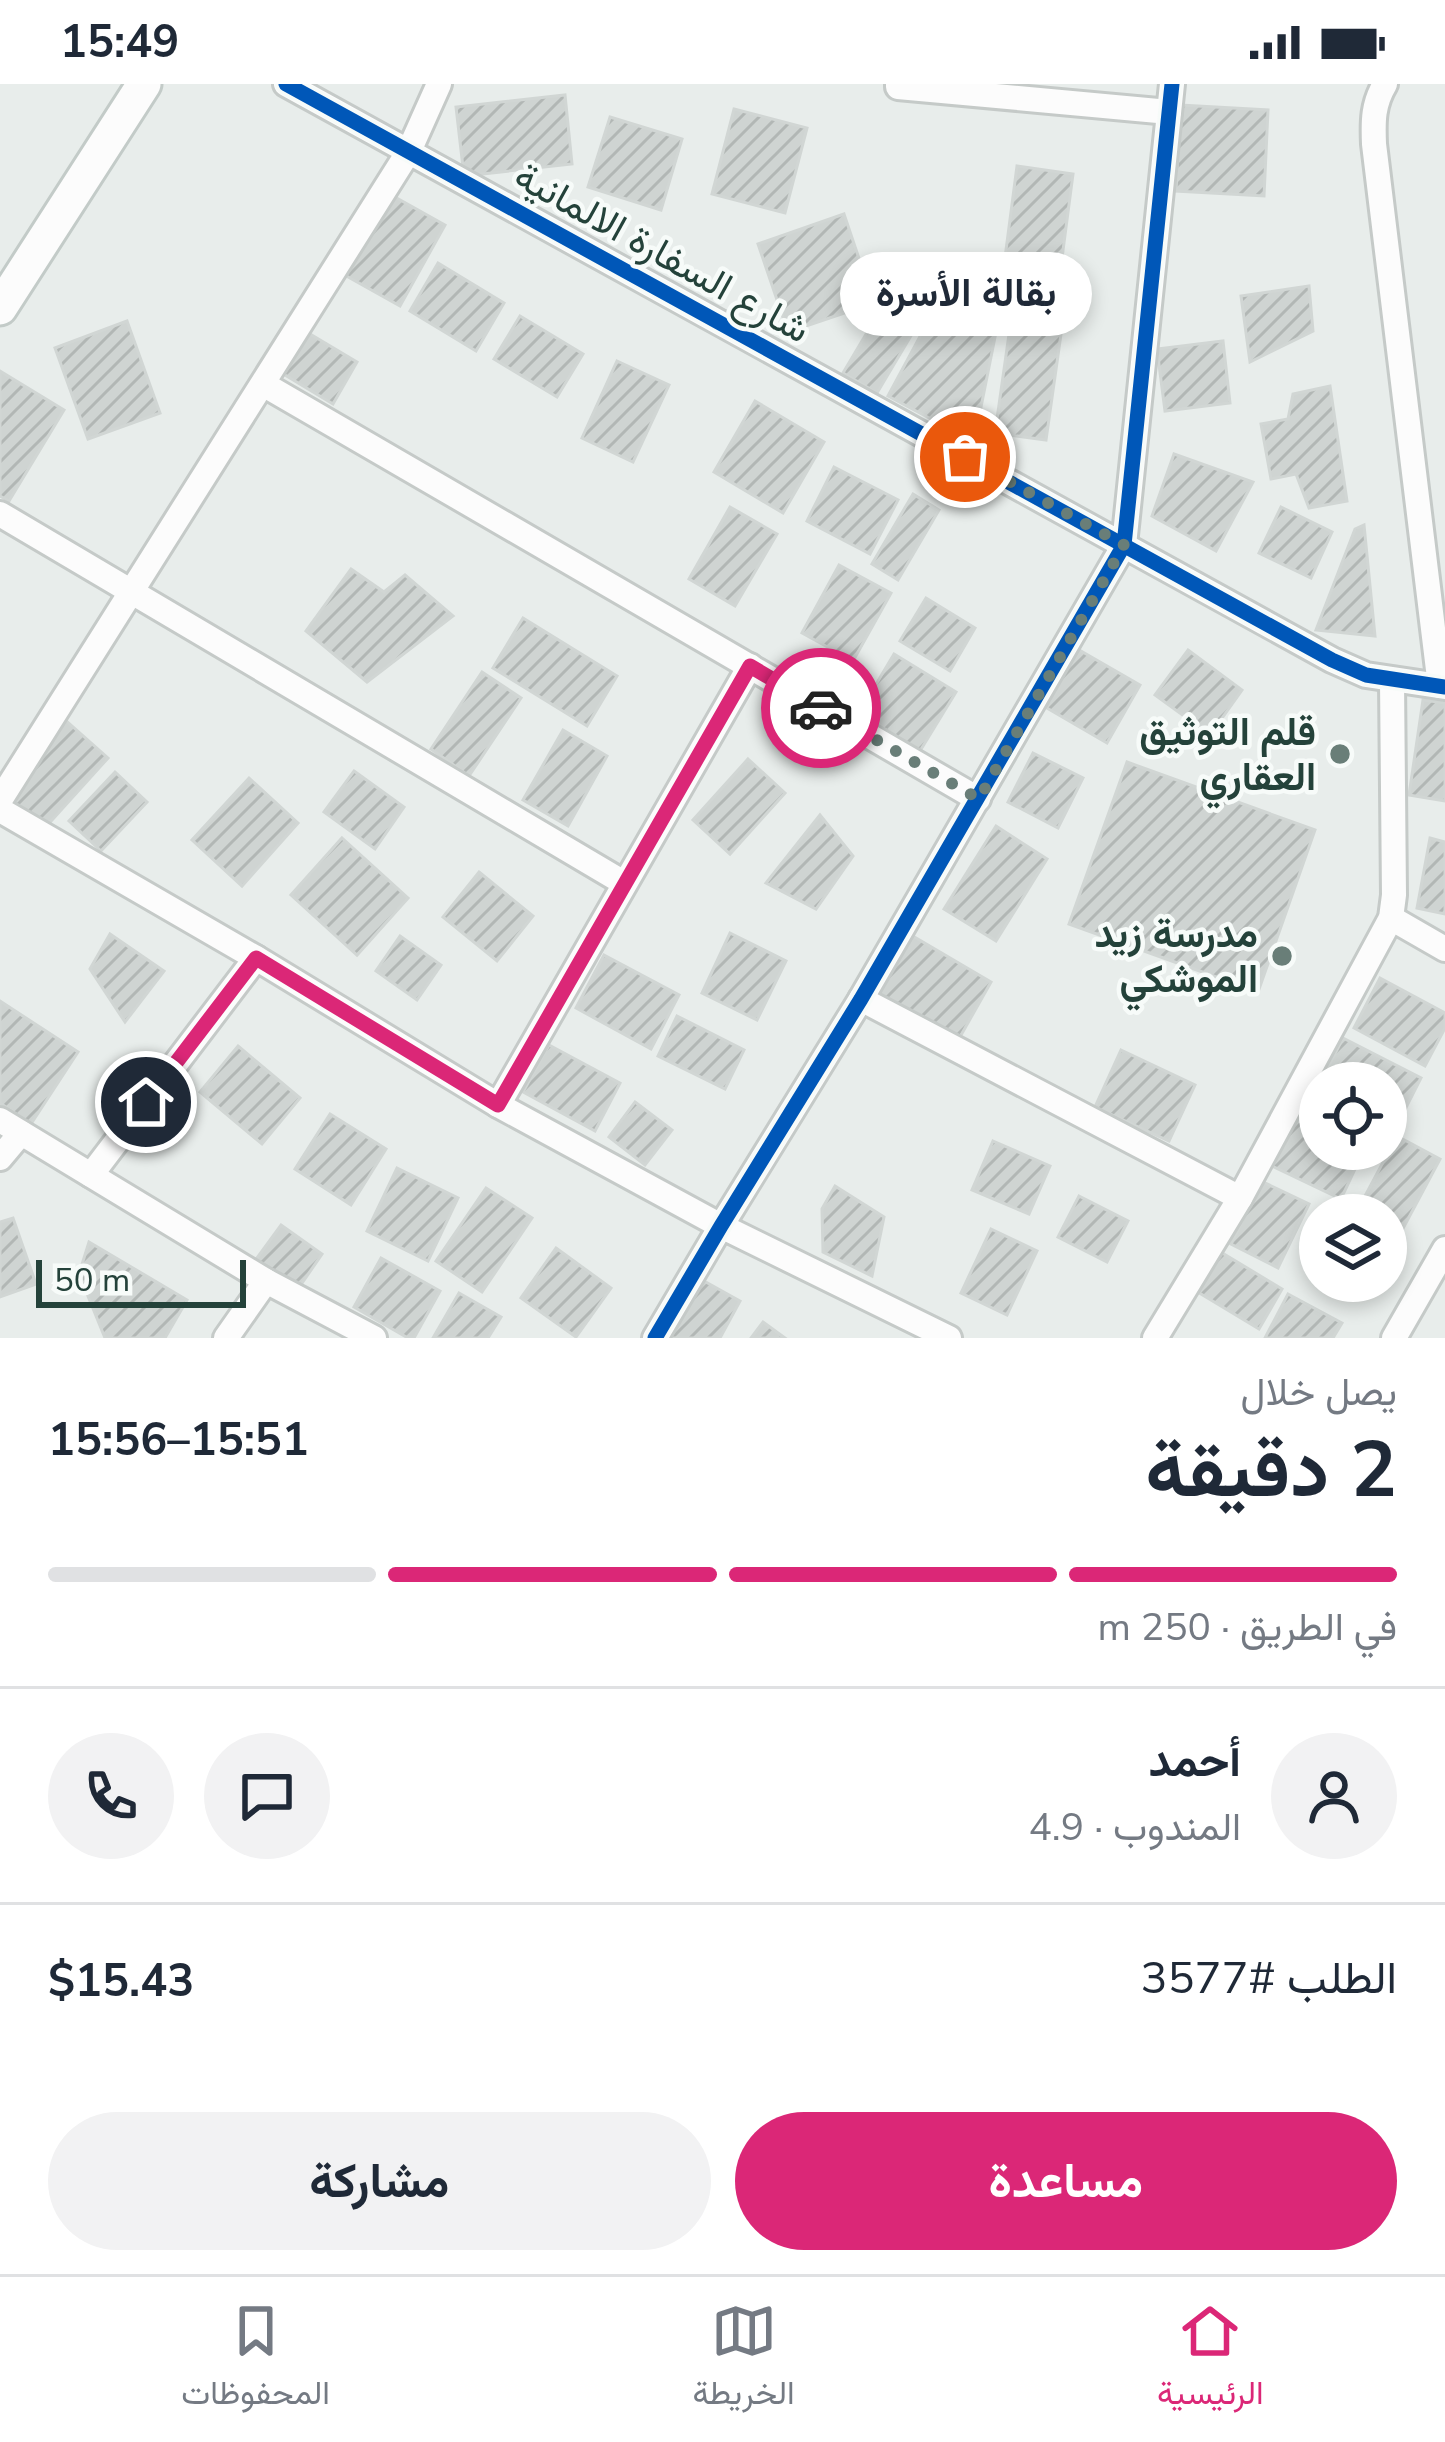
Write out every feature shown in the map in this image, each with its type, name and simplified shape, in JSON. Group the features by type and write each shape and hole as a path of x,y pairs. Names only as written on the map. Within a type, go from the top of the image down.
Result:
{"street":[{"path":"0,308 143,84"},
{"name":"شارع السفارة الالمانية","path":"286,84 1332,660 1391,681 1442,686"},
{"path":"0,800 409,151 439,84"},
{"path":"898,84 1169,112"},
{"path":"656,1338 861,999 1124,545 1172,84"},
{"path":"1385,84 1376,100 1374,144 1442,686"},
{"path":"263,383 979,799"},
{"path":"0,514 624,883"},
{"path":"498,1105 750,666"},
{"path":"1155,1338 1240,1198 1391,918 1391,681"},
{"path":"0,810 498,1105 721,1226 949,1338"},
{"path":"1391,918 1445,949"},
{"path":"91,1175 256,958"},
{"path":"861,999 1240,1198"},
{"path":"0,1158 11,1126 266,1282 374,1338"},
{"path":"1394,1338 1445,1249"},
{"path":"226,1338 266,1282"}],"building":[{"path":"565,95 572,164 464,176 456,107"},
{"path":"1180,105 1268,110 1264,196 1176,191"},
{"path":"734,109 807,128 785,213 712,194"},
{"path":"610,117 682,139 661,210 588,187"},
{"path":"1017,166 1073,174 1059,281 1003,273"},
{"path":"377,187 445,225 400,306 332,268"},
{"path":"844,214 874,303 788,332 758,244"},
{"path":"438,263 504,303 476,351 410,311"},
{"path":"1309,286 1313,331 1250,362 1241,296"},
{"path":"894,287 928,307 877,393 843,373"},
{"path":"938,303 996,332 974,442 888,396"},
{"path":"1013,306 1064,313 1046,440 995,433"},
{"path":"520,316 583,354 557,397 494,359"},
{"path":"127,321 160,413 88,439 55,348"},
{"path":"305,331 357,362 333,404 280,372"},
{"path":"1223,341 1230,403 1165,411 1157,349"},
{"path":"617,361 669,385 633,462 582,438"},
{"path":"0,371 64,410 9,501 0,496"},
{"path":"1330,386 1347,501 1309,508 1296,474 1271,479 1261,424 1288,419 1293,394"},
{"path":"755,401 824,442 783,513 714,472"},
{"path":"1174,454 1253,482 1216,551 1152,516"},
{"path":"834,467 898,500 870,554 807,521"},
{"path":"913,494 939,510 898,580 872,564"},
{"path":"730,507 777,534 735,606 689,579"},
{"path":"1281,507 1332,532 1311,578 1259,553"},
{"path":"1364,525 1375,636 1316,630 1355,529"},
{"path":"839,565 891,593 853,661 802,633"},
{"path":"351,569 384,592 405,575 453,616 367,682 306,631"},
{"path":"926,598 975,628 950,671 900,641"},
{"path":"523,618 617,676 587,726 493,668"},
{"path":"1074,647 1140,685 1107,743 1040,704"},
{"path":"1188,650 1242,690 1210,735 1155,695"},
{"path":"894,654 956,692 920,751 859,713"},
{"path":"482,672 521,698 469,776 431,749"},
{"path":"1423,700 1445,703 1445,801 1409,795"},
{"path":"63,718 108,758 42,831 5,809"},
{"path":"563,730 607,756 568,826 523,800"},
{"path":"1033,753 1083,778 1058,828 1008,802"},
{"path":"748,759 785,793 730,854 693,820"},
{"path":"1127,762 1315,830 1258,992 1069,924"},
{"path":"354,771 404,807 375,849 324,812"},
{"path":"115,772 147,802 101,851 69,821"},
{"path":"249,778 298,823 242,886 192,840"},
{"path":"820,815 853,856 816,909 766,883"},
{"path":"996,826 1047,859 996,941 944,909"},
{"path":"342,838 408,898 357,955 291,895"},
{"path":"1430,838 1445,842 1445,914 1417,908"},
{"path":"479,872 533,916 497,961 443,917"},
{"path":"730,933 786,961 757,1020 702,993"},
{"path":"110,934 164,971 125,1022 90,969"},
{"path":"911,935 991,982 956,1044 876,998"},
{"path":"400,936 441,965 417,1000 376,971"},
{"path":"604,955 679,995 651,1049 576,1008"},
{"path":"1380,978 1445,1013 1445,1028 1425,1066 1354,1028"},
{"path":"0,1001 78,1052 31,1124 0,1103"},
{"path":"677,1016 744,1050 725,1089 658,1056"},
{"path":"1343,1038 1390,1062 1331,1062"},
{"path":"549,1045 620,1083 595,1131 523,1092"},
{"path":"238,1046 300,1098 262,1144 200,1092"},
{"path":"1121,1050 1195,1085 1169,1141 1095,1107"},
{"path":"1407,1071 1421,1078 1407,1106"},
{"path":"635,1102 672,1130 645,1165 609,1137"},
{"path":"330,1114 386,1149 351,1205 295,1169"},
{"path":"1294,1119 1299,1121 1299,1170 1355,1170 1343,1194 1331,1194 1272,1166"},
{"path":"993,1141 1050,1166 1029,1214 972,1190"},
{"path":"1407,1141 1440,1159 1407,1221 1407,1194 1366,1194 1379,1170 1407,1170"},
{"path":"397,1168 458,1198 428,1261 367,1231"},
{"path":"1261,1181 1299,1199 1299,1225 1278,1268 1231,1244"},
{"path":"835,1186 884,1217 872,1276 823,1252 822,1209"},
{"path":"486,1188 532,1218 482,1292 436,1261"},
{"path":"1079,1196 1128,1221 1107,1262 1058,1237"},
{"path":"13,1218 36,1284 0,1297 0,1222"},
{"path":"281,1225 322,1254 296,1292 254,1262"},
{"path":"991,1229 1037,1251 1007,1315 961,1293"},
{"path":"89,1242 187,1300 165,1338 105,1338 79,1274"},
{"path":"556,1248 611,1288 576,1337 521,1298"},
{"path":"1219,1251 1282,1289 1259,1329 1196,1291"},
{"path":"381,1258 440,1291 414,1338 354,1307"},
{"path":"695,1276 740,1301 720,1338 662,1338"},
{"path":"459,1293 501,1317 488,1338 433,1338"},
{"path":"1288,1294 1342,1323 1333,1338 1265,1338"},
{"path":"763,1322 785,1338 751,1338"}],"cycle path":[{"path":"286,84 1332,660 1366,675 1445,687"},
{"path":"655,1338 861,999 1124,545 1172,84"}],"way so far":[{"path":"821,708 979,799 1124,545 965,457"}],"place":[{"name":"بقالة الأسرة","path":"965,457"},
{"name":"قلم التوثيق العقاري","path":"1340,754"},
{"name":"مدرسة زيد الموشكي","path":"1282,956"}],"route":[{"path":"146,1102 256,958 498,1105 750,666 821,708"}]}
